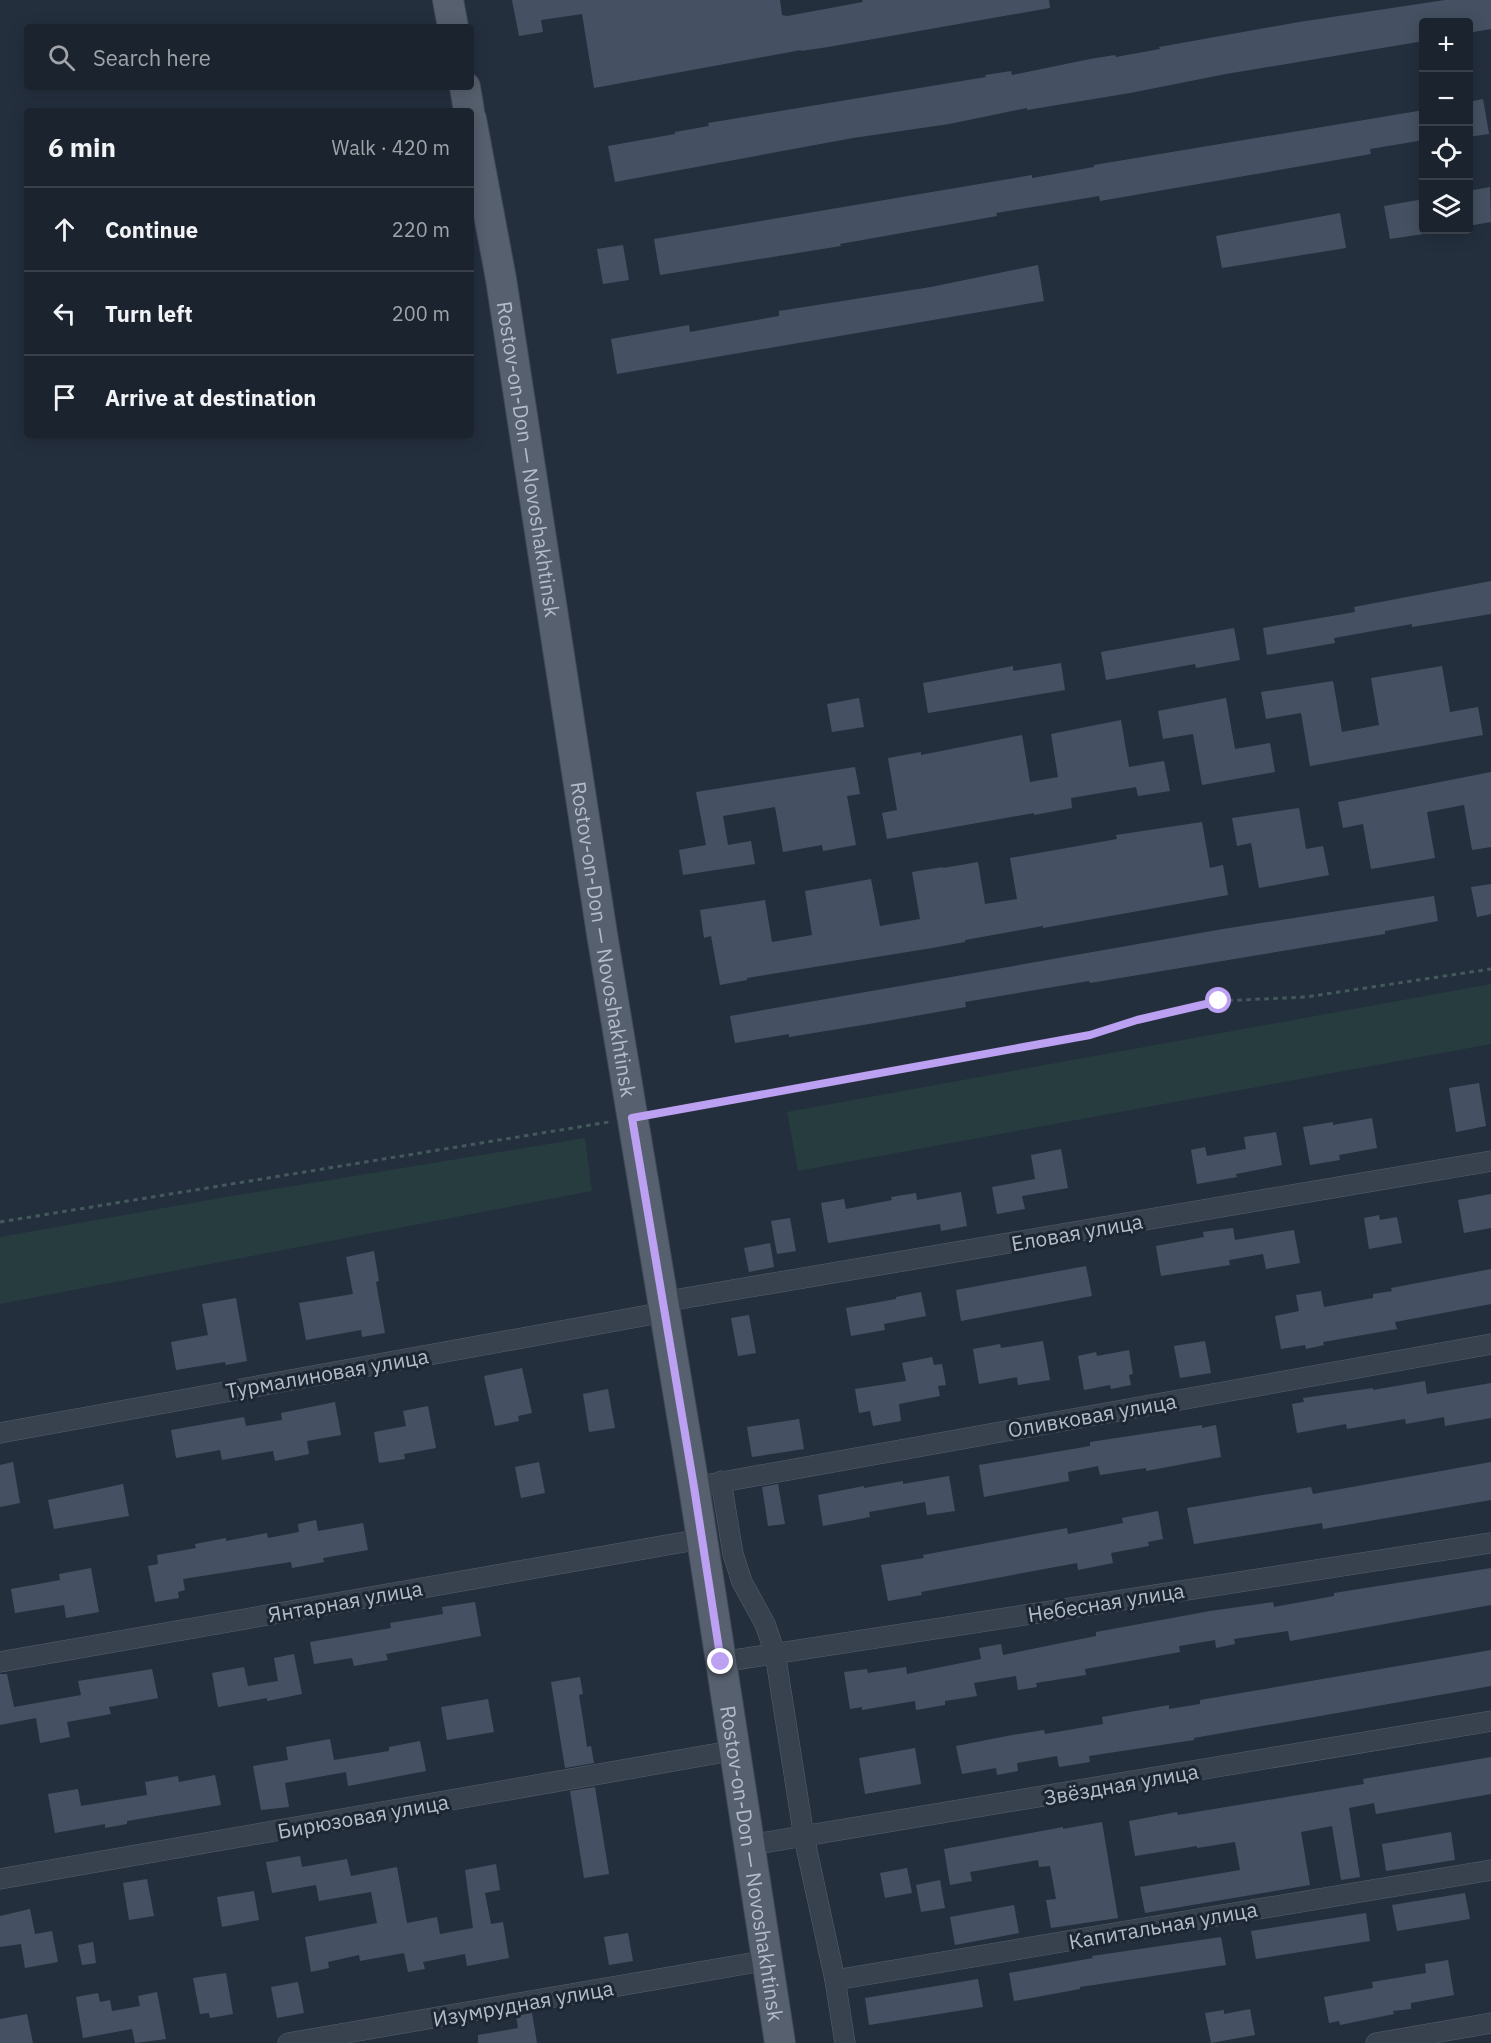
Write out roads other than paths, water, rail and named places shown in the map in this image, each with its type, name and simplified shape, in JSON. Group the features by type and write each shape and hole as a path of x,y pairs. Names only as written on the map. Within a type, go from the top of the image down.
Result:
{"main road":[{"path":"438,0 443,24"},
{"path":"448,0 452,24"},
{"path":"456,90 459,108"},
{"path":"466,90 469,108"},
{"name":"Rostov-on-Don — Novoshakhtinsk","path":"474,135 501,279 627,1119"},
{"name":"Rostov-on-Don — Novoshakhtinsk","path":"474,187 492,280 658,1308 690,1541 770,2043"},
{"name":"Rostov-on-Don — Novoshakhtinsk","path":"658,1308 708,1484 721,1662 780,2043"}],"street":[{"name":"Еловая улица","path":"658,1308 1491,1161"},
{"name":"Турмалиновая улица","path":"0,1433 658,1308"},
{"name":"Оливковая улица","path":"708,1484 1491,1344"},
{"path":"708,1484 742,1582 765,1624 775,1653 804,1837 836,1980 845,2043"},
{"name":"Янтарная улица","path":"0,1662 690,1541"},
{"name":"Небесная улица","path":"721,1662 1491,1543"},
{"name":"Звёздная улица","path":"750,1845 1491,1721"},
{"name":"Бирюзовая улица","path":"0,1879 725,1752"},
{"name":"Капитальная улица","path":"836,1980 1491,1870"},
{"name":"Изумрудная улица","path":"288,2043 757,1962"},
{"path":"1376,2043 1491,2024"}]}
